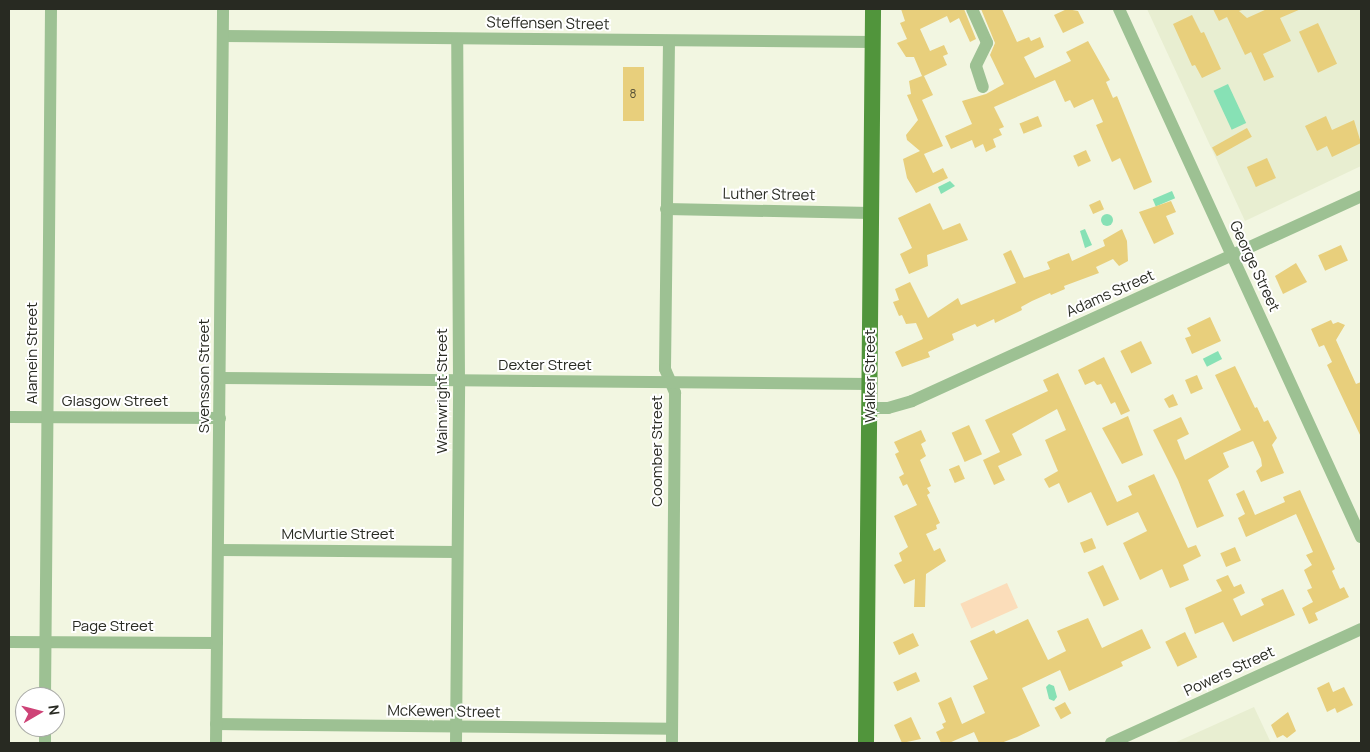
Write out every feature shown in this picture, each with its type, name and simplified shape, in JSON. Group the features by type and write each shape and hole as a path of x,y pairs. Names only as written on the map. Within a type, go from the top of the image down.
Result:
{"main road":[{"name":"Walker Street","path":"866,743 873,9"}],"street":[{"name":"Alamein Street","path":"45,687 51,9"},
{"name":"Svensson Street","path":"216,743 223,9"},
{"path":"972,9 987,43 976,66 983,88"},
{"name":"George Street","path":"1119,9 1361,537"},
{"name":"Steffensen Street","path":"223,36 873,42"},
{"name":"Wainwright Street","path":"456,743 459,381 457,39"},
{"name":"Coomber Street","path":"668,41 665,369 675,393 672,743"},
{"name":"Adams Street","path":"870,408 888,408 912,401 1361,196"},
{"name":"Luther Street","path":"666,208 871,213"},
{"name":"Dexter Street","path":"220,378 870,384"},
{"name":"Glasgow Street","path":"9,416 220,418"},
{"name":"McMurtie Street","path":"218,550 457,552"},
{"name":"Powers Street","path":"1111,743 1361,629"},
{"name":"Page Street","path":"9,642 217,643"},
{"name":"McKewen Street","path":"216,724 672,729"}],"shaded area":[{"path":"1147,9 1361,9 1361,166 1245,221"},
{"path":"1228,84 1246,123 1232,130 1213,91"},
{"path":"950,181 955,186 941,194 938,187"},
{"path":"1172,191 1175,198 1156,207 1153,199"},
{"path":"1107,214 1113,220 1107,226 1101,220"},
{"path":"1085,229 1092,245 1085,248 1080,231"},
{"path":"1218,351 1222,359 1207,367 1203,359"},
{"path":"1007,583 1018,608 971,628 960,604"},
{"path":"1049,684 1054,686 1057,697 1054,701 1049,699 1046,687"},
{"path":"1254,707 1271,743 1174,743"}],"building":[{"path":"901,9 964,9 976,39 970,42 959,18 950,23 947,16 920,29 930,51 944,45 948,54 943,56 947,65 924,76 933,95 922,100 943,146 924,154 933,173 943,168 948,178 916,193 907,178 903,159 920,151 907,140 906,135 918,120 907,95 911,94 909,81 922,76 914,57 906,57 897,43 907,39 900,23 905,21"},
{"path":"981,9 1002,9 1017,42 1029,37 1031,41 1040,37 1044,47 1024,57 1035,78 1071,61 1066,52 1088,41 1110,80 1106,82 1113,98 1117,96 1152,182 1134,190 1120,158 1112,162 1096,125 1103,122 1093,99 1074,108 1070,100 1065,102 1055,80 994,107 1004,127 999,129 1002,135 993,139 996,147 986,152 983,144 975,148 972,140 951,149 945,136 972,124 962,101 986,94 1004,84 990,55 995,43"},
{"path":"1067,9 1078,11 1084,23 1063,33 1054,15"},
{"path":"1213,9 1245,9 1239,11 1247,18 1267,9 1301,9 1280,18 1291,41 1263,54 1274,77 1264,81 1251,52 1245,55 1227,17 1219,21"},
{"path":"1192,15 1201,33 1204,32 1221,69 1202,78 1195,65 1192,66 1173,24"},
{"path":"1318,23 1337,64 1318,73 1299,32"},
{"path":"623,67 644,67 644,121 623,121"},
{"path":"1038,116 1042,126 1024,134 1019,123"},
{"path":"1326,116 1332,130 1354,120 1361,143 1332,157 1327,146 1317,151 1305,126"},
{"path":"1247,128 1252,137 1217,156 1212,147"},
{"path":"1086,150 1091,161 1078,167 1073,156"},
{"path":"1267,158 1276,178 1256,187 1247,167"},
{"path":"1100,200 1104,209 1093,214 1089,205"},
{"path":"1171,201 1176,212 1166,216 1174,234 1154,244 1139,212"},
{"path":"930,203 943,230 960,223 968,240 927,255 928,266 909,274 900,254 912,248 898,218"},
{"path":"1122,229 1127,241 1128,261 1119,266 1113,259 1096,267 1099,273 1064,286 1065,289 1051,295 1050,293 1032,301 1021,307 1022,310 995,323 994,319 977,327 975,324 952,334 954,340 928,352 930,357 902,367 895,352 923,339 916,323 906,324 902,315 899,316 893,302 899,300 895,289 910,282 928,318 958,298 961,305 1016,283 1003,254 1011,250 1024,278 1050,269 1047,262 1056,258 1069,253 1072,261 1105,246 1103,240"},
{"path":"1341,245 1348,261 1325,271 1318,255"},
{"path":"1296,263 1307,282 1283,294 1275,276"},
{"path":"1210,317 1221,341 1192,354 1185,338 1191,336 1187,328"},
{"path":"1331,320 1333,324 1338,322 1345,325 1336,340 1356,384 1361,382 1361,437 1327,365 1332,362 1324,345 1319,347 1311,329"},
{"path":"1141,341 1152,363 1131,374 1120,351"},
{"path":"1104,357 1130,411 1121,415 1115,402 1111,404 1101,384 1097,385 1094,381 1085,385 1078,370"},
{"path":"1235,366 1255,408 1257,407 1264,422 1268,420 1277,438 1272,445 1284,473 1261,482 1256,471 1262,466 1261,459 1253,441 1223,453 1229,467 1208,480 1224,516 1197,528 1178,480 1153,430 1181,417 1189,434 1177,440 1185,460 1241,430 1215,375"},
{"path":"1058,373 1117,502 1132,495 1128,486 1154,474 1188,548 1196,545 1201,556 1183,565 1189,580 1170,588 1162,569 1140,580 1123,543 1147,531 1138,512 1107,526 1091,492 1068,503 1059,483 1049,488 1044,479 1058,471 1045,440 1066,430 1057,409 1012,434 1022,455 998,466 1005,480 994,485 983,460 1000,452 985,420 1048,391 1043,380"},
{"path":"1197,375 1203,389 1191,394 1185,380"},
{"path":"1173,394 1178,405 1169,408 1164,399"},
{"path":"1128,416 1143,455 1122,464 1102,428"},
{"path":"969,425 982,454 965,462 952,433"},
{"path":"921,430 926,441 921,444 926,456 920,460 931,486 927,488 930,493 927,495 940,523 936,525 937,529 926,534 934,551 940,548 946,561 926,574 925,607 914,607 915,579 904,584 894,565 902,561 899,553 908,547 894,516 917,505 907,484 903,486 899,477 904,474 895,454 899,452 894,442"},
{"path":"959,465 965,479 955,483 949,469"},
{"path":"1244,490 1255,515 1285,502 1283,497 1300,490 1335,569 1332,571 1340,589 1344,587 1349,597 1315,613 1318,620 1309,624 1302,608 1313,602 1307,590 1312,588 1304,570 1312,565 1306,555 1313,552 1296,514 1246,537 1238,518 1245,514 1236,494"},
{"path":"1092,538 1096,548 1084,553 1080,543"},
{"path":"1235,547 1241,561 1226,567 1220,553"},
{"path":"1103,565 1119,599 1104,607 1088,572"},
{"path":"1228,575 1234,587 1241,584 1245,593 1233,599 1241,616 1264,605 1261,599 1283,589 1295,615 1233,642 1223,622 1195,634 1185,608 1222,591 1216,580"},
{"path":"1088,618 1102,648 1142,629 1151,648 1121,662 1123,666 1069,691 1060,670 1022,688 1040,726 1017,737 1001,743 979,743 974,732 949,743 941,743 936,732 944,728 942,724 946,722 938,703 951,697 962,724 985,713 973,686 988,679 970,641 994,630 996,634 1028,619 1048,660 1066,651 1057,631"},
{"path":"1185,632 1197,657 1178,667 1165,642"},
{"path":"913,633 919,646 899,655 893,642"},
{"path":"916,672 920,681 897,691 893,682"},
{"path":"1329,682 1333,692 1344,687 1353,705 1337,713 1335,708 1327,712 1317,688"},
{"path":"1065,702 1071,713 1061,719 1055,708"},
{"path":"1288,712 1296,731 1287,738 1283,735 1277,738 1271,725"},
{"path":"911,717 921,739 902,743 894,725"}]}
